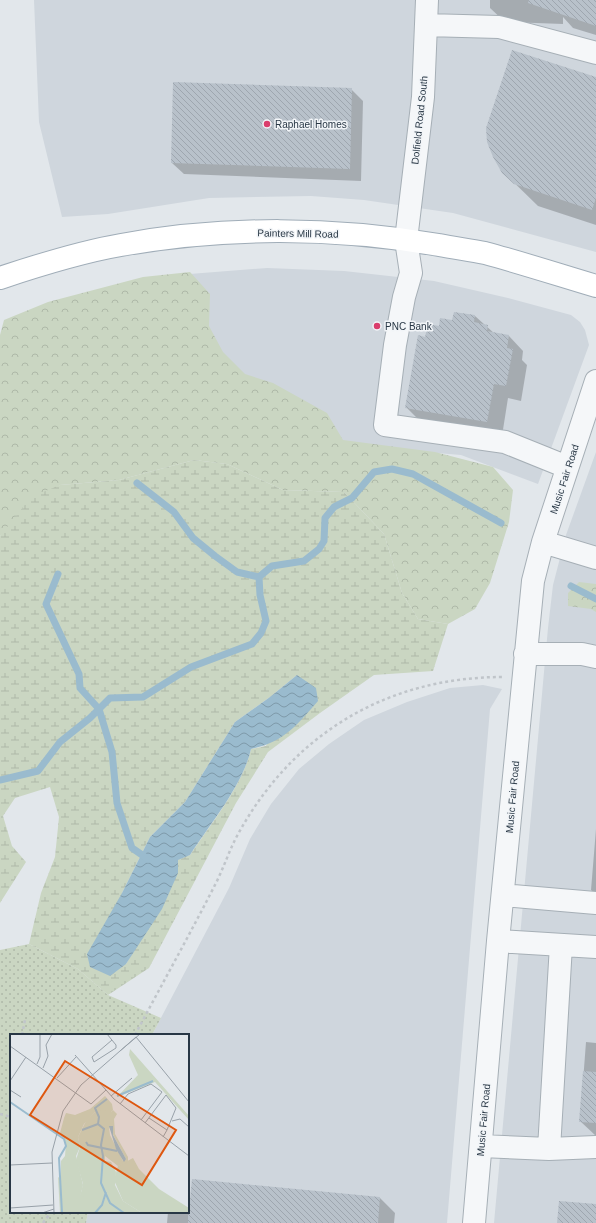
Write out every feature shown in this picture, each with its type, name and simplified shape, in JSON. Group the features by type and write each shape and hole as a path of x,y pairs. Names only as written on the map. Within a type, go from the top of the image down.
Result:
{"main road":[{"name":"Painters Mill Road","path":"0,278 42,264 120,245 191,234 330,232 406,240 484,253 596,286"}],"street":[{"name":"Dolfield Road South","path":"427,0 423,97 406,240 410,272 395,345 385,425 505,442 567,467"},
{"path":"426,25 499,27 596,53"},
{"name":"Music Fair Road","path":"474,1223 498,941 533,581 543,542 596,381"},
{"path":"543,542 596,558"},
{"path":"525,654 582,654 596,657"},
{"path":"503,895 596,903"},
{"path":"498,941 596,947"},
{"path":"550,1149 561,945"},
{"path":"481,1146 550,1149 596,1147"}],"path":[{"path":"136,1034 216,882 237,836 261,798 289,762 319,735 356,712 399,693 447,680 487,677 523,677"},
{"path":"22,1034 25,1020"},
{"path":"0,1114 10,1117"},
{"path":"43,1223 50,1213"}],"shaded area":[{"path":"34,0 596,0 596,252 453,213 364,200 311,196 209,198 108,214 62,217 39,122"},
{"path":"267,268 344,271 434,281 508,298 571,315 580,322 585,330 589,345 538,484 461,455 138,428 177,275"},
{"path":"596,452 596,1223 494,1223 553,585 566,535"},
{"path":"483,685 502,689 490,709 447,1223 86,1223 88,1213 189,1213 189,1034 153,1034 229,888 250,839 271,804 299,769 329,744 364,720 407,702 450,688"}],"green space":[{"path":"190,272 210,294 209,326 223,352 245,374 273,383 327,413 343,440 435,452 493,467 513,490 509,522 490,583 475,609 448,624 418,619 402,593 384,534 344,492 283,490 227,464 194,460 119,480 60,485 0,536 0,335 4,320 48,302 143,277"},
{"path":"194,460 227,464 283,490 344,492 384,534 402,593 418,619 448,624 433,671 374,675 268,752 236,803 149,968 108,995 78,969 29,944 41,893 55,857 59,817 50,787 15,798 3,816 12,846 26,862 0,903 0,536 31,497 60,485 119,480","holes":["297,675 266,746 251,749 241,777 225,804 190,855 177,860 136,947 126,964 122,893 150,837 185,802 235,722 270,697"]},
{"path":"579,582 596,584 596,612 591,609 568,606 568,593"},
{"path":"29,944 78,969 108,995 161,1018 153,1034 10,1034 10,1213 88,1213 86,1223 0,1223 0,950"}],"water":[{"path":"297,675 316,688 318,701 289,732 272,742 251,749 241,776 225,804 190,855 178,860 178,873 162,909 126,964 110,976 90,967 87,954 122,893 150,837 185,802 235,722 270,697"}],"building":[{"path":"529,0 596,0 596,26 528,3"},
{"path":"512,50 596,77 596,198 592,210 514,184 502,173 493,157 487,142 486,128"},
{"path":"173,82 352,88 350,169 171,163"},
{"path":"454,312 475,315 474,322 488,325 487,331 509,335 507,348 513,349 506,386 494,384 487,422 405,408 418,335 425,337 428,324 439,326 440,318 452,320"},
{"path":"583,1071 596,1072 596,1123 579,1122"},
{"path":"192,1179 380,1197 378,1223 188,1223"},
{"path":"559,1201 596,1204 596,1223 557,1223"}],"waterway":[{"path":"0,780 38,771 60,742 90,718 110,698 143,697 191,667 252,644 261,633 266,621 260,595 259,577 272,566 304,561 319,549 324,541 325,518 334,507 352,498 374,472 392,469 413,474 501,523"},
{"path":"137,483 174,512 193,538 215,556 237,572 259,577"},
{"path":"58,574 46,604 79,674 80,688 99,709 112,752 117,803 132,848 148,859"},
{"path":"571,586 596,599"}],"place":[{"name":"Raphael Homes","path":"267,124"},
{"name":"PNC Bank","path":"377,326"}]}
